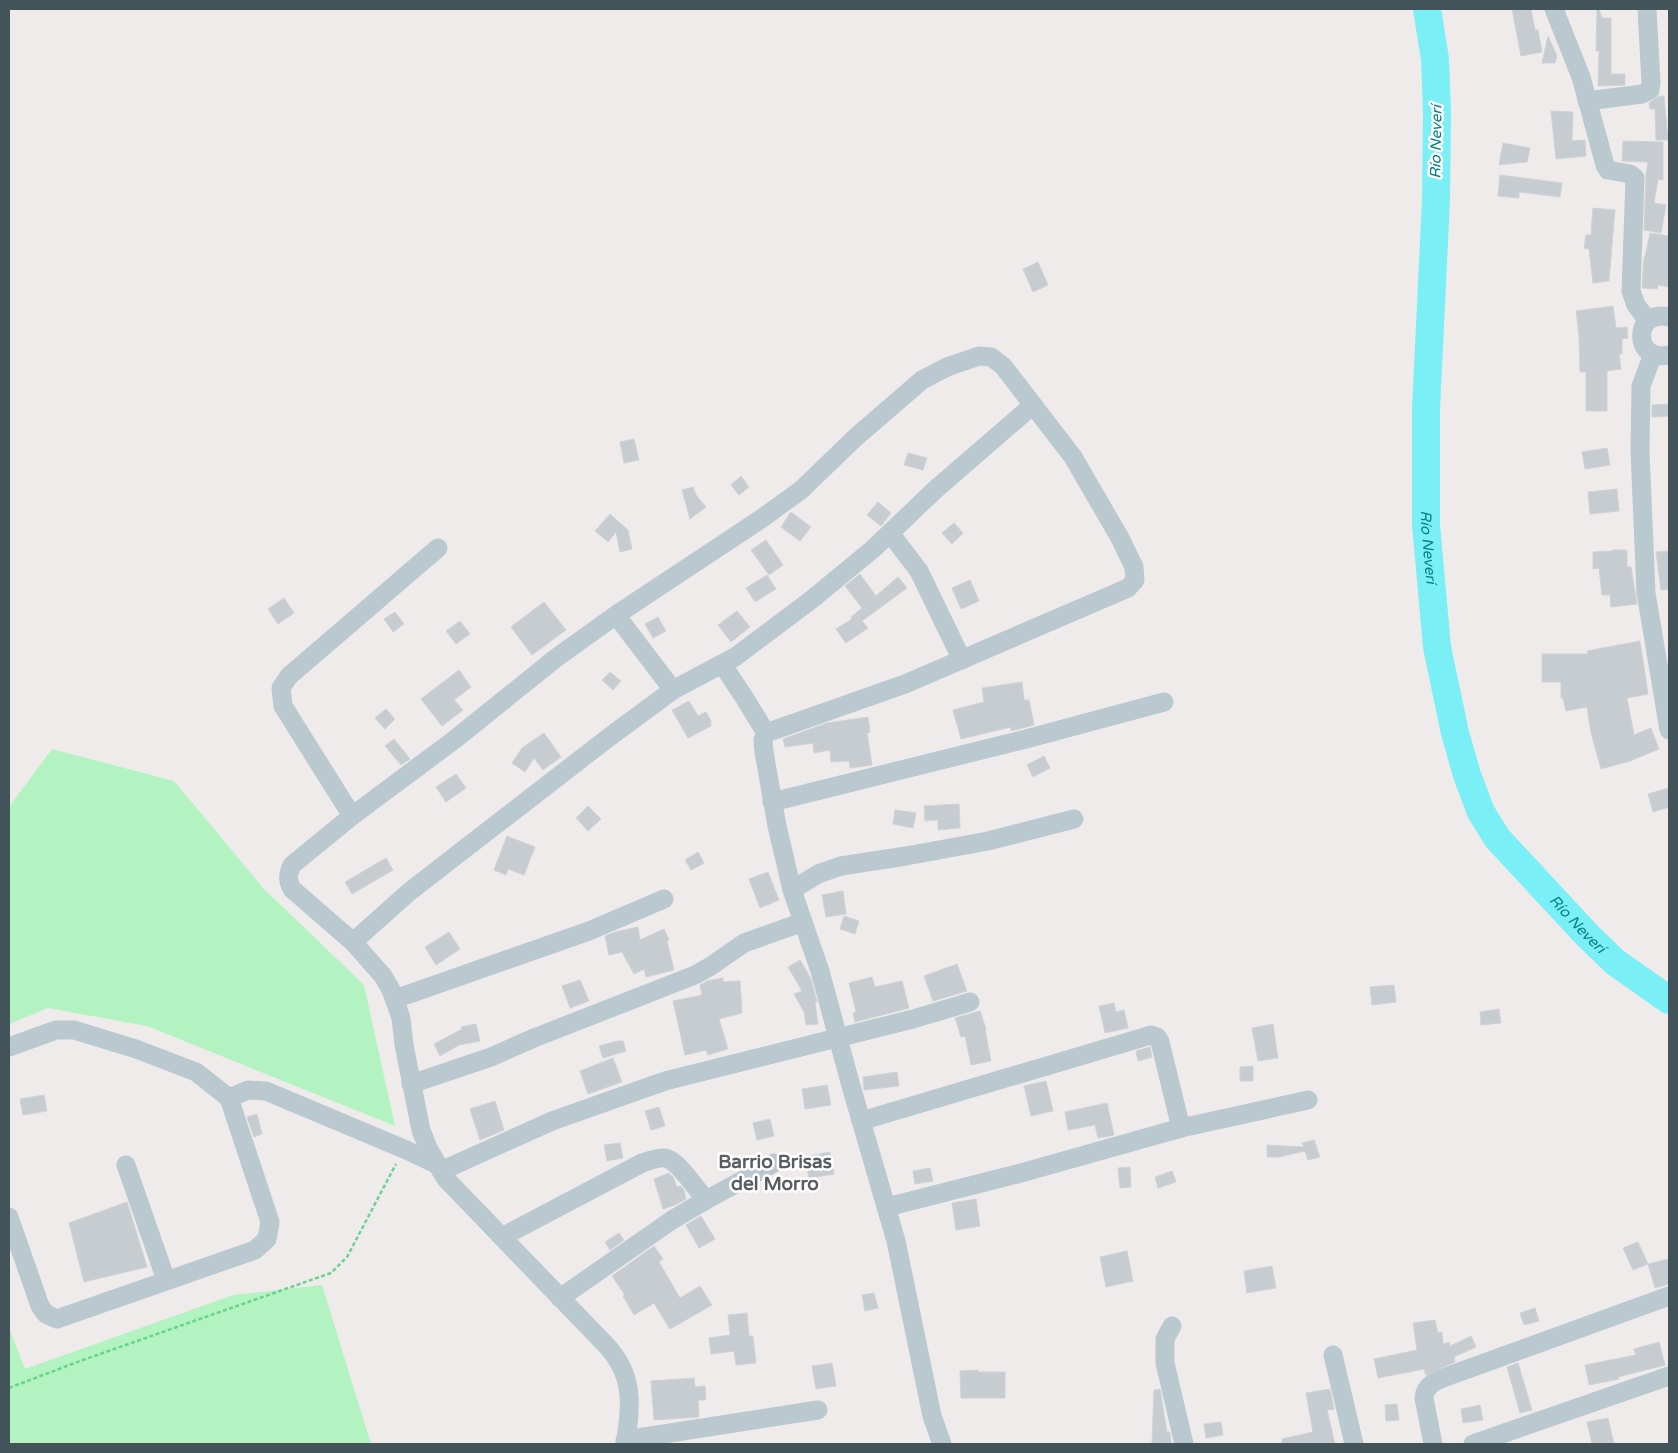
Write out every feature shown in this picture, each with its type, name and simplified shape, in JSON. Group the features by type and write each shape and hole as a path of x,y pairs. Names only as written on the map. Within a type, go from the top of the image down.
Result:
{"street":[{"path":"1554,9 1581,77 1605,165 1608,170 1630,174 1634,178 1631,291 1636,305 1648,321"},
{"path":"1587,101 1642,94 1650,90 1647,9"},
{"path":"1669,317 1655,317 1648,321 1643,327 1641,335 1642,343 1647,349 1661,354 1641,386 1640,451 1646,593 1669,730"},
{"path":"818,1410 625,1442 630,1396 624,1371 613,1352 446,1179 421,1130 404,1045 401,1018 395,999 383,976 353,942 292,889 288,878 292,865 352,816 454,740 556,658 616,615 761,519 801,490 856,437 922,380 947,367 980,356 991,357 1003,366 1073,457 1123,545 1134,567 1135,580 1128,588 962,660 861,700 766,733 763,740 776,826 792,890 820,971 861,1121 887,1207 896,1241 932,1416 942,1444"},
{"path":"353,942 409,892 608,738 673,690 735,657 811,600 873,549 936,489 1033,405"},
{"path":"890,533 919,571 962,660"},
{"path":"352,816 283,706 281,688 289,676 438,548"},
{"path":"616,615 673,690"},
{"path":"722,664 766,733"},
{"path":"772,802 1016,742 1164,702"},
{"path":"792,890 818,874 841,866 988,841 1074,819"},
{"path":"395,999 589,931 664,899"},
{"path":"411,1084 491,1057 534,1038 695,975 712,966 744,942 803,922"},
{"path":"439,1168 552,1121 665,1080 913,1019 970,1002"},
{"path":"9,1047 56,1030 74,1030 136,1049 196,1072 229,1098 270,1222 268,1239 255,1250 57,1319 46,1314 40,1306 9,1217"},
{"path":"861,1121 1151,1035 1157,1037 1160,1042 1181,1128"},
{"path":"229,1098 248,1090 266,1091 404,1149 439,1168"},
{"path":"887,1207 1017,1174 1181,1128 1308,1100"},
{"path":"502,1237 642,1163 654,1159 666,1158 675,1163 706,1200"},
{"path":"560,1298 656,1231 706,1200 774,1163"},
{"path":"126,1165 166,1280"},
{"path":"1433,1444 1424,1398 1425,1390 1430,1384 1669,1296"},
{"path":"1172,1326 1165,1339 1165,1363 1184,1444"},
{"path":"1333,1355 1354,1444"},
{"path":"1473,1444 1669,1376"}],"path":[{"path":"9,1388 80,1360 331,1273 347,1257 404,1149"}],"green space":[{"path":"52,749 174,781 263,888 364,985 395,1126 147,1026 48,1008 9,1024 9,807"},
{"path":"322,1285 371,1444 9,1444 9,1328 25,1369 233,1295"}],"building":[{"path":"1512,9 1531,9 1535,30 1538,30 1542,52 1521,56"},
{"path":"1597,9 1599,9 1602,18 1611,18 1611,74 1625,74 1625,85 1598,86 1599,51 1596,51"},
{"path":"1548,36 1557,56 1555,63 1542,63"},
{"path":"1659,96 1664,96 1668,140 1656,140 1655,109 1650,109 1649,103"},
{"path":"1551,111 1573,112 1572,141 1585,140 1586,156 1556,159"},
{"path":"1623,141 1663,142 1663,180 1658,179 1654,203 1666,205 1661,233 1644,230 1648,162 1622,161"},
{"path":"1503,143 1530,148 1527,162 1499,165"},
{"path":"1500,175 1562,183 1560,197 1519,192 1519,198 1498,196"},
{"path":"1593,208 1615,210 1609,281 1593,283 1589,249 1584,248 1586,235 1591,235"},
{"path":"1650,233 1669,236 1669,287 1658,285 1657,289 1642,288 1644,257"},
{"path":"1038,262 1048,285 1033,292 1023,269"},
{"path":"1613,306 1616,328 1627,327 1628,338 1622,339 1622,354 1619,354 1621,369 1607,371 1607,411 1586,411 1586,372 1580,372 1576,311"},
{"path":"1669,404 1669,416 1652,417 1652,405"},
{"path":"634,439 639,460 624,463 620,442"},
{"path":"1607,448 1610,465 1585,469 1582,452"},
{"path":"908,453 927,458 923,470 904,465"},
{"path":"741,476 749,487 739,495 731,485"},
{"path":"693,487 696,495 706,507 690,519 682,490"},
{"path":"1617,489 1619,511 1590,514 1588,492"},
{"path":"878,502 891,513 881,526 867,515"},
{"path":"791,512 811,527 800,541 781,527"},
{"path":"610,514 628,530 632,549 620,552 616,532 608,542 595,531"},
{"path":"954,523 963,533 952,544 942,533"},
{"path":"766,540 783,565 769,575 751,550"},
{"path":"1627,550 1627,567 1631,567 1637,604 1611,607 1610,595 1602,595 1599,568 1593,569 1593,552"},
{"path":"1669,551 1669,589 1661,590 1656,552"},
{"path":"860,574 876,596 898,577 907,588 862,621 868,628 846,643 836,629 852,619 851,617 862,608 845,586"},
{"path":"767,575 776,589 755,602 746,588"},
{"path":"970,580 979,601 961,609 952,588"},
{"path":"284,598 294,613 278,624 268,609"},
{"path":"544,602 566,630 532,655 511,627"},
{"path":"737,611 750,627 731,642 718,625"},
{"path":"395,612 404,624 393,632 384,619"},
{"path":"658,617 666,631 653,638 645,624"},
{"path":"460,621 470,634 456,644 446,631"},
{"path":"1640,641 1648,694 1627,698 1634,735 1651,728 1659,749 1630,761 1601,769 1591,733 1587,707 1566,711 1563,698 1561,698 1561,682 1542,682 1542,654 1588,654 1587,651"},
{"path":"459,670 471,687 454,700 463,710 442,726 421,699"},
{"path":"610,672 621,681 613,690 602,680"},
{"path":"1022,682 1024,700 1029,700 1034,725 1011,731 1011,727 961,739 953,710 984,702 982,688"},
{"path":"689,701 698,716 706,712 711,721 711,726 688,738 672,710"},
{"path":"386,709 395,719 385,729 375,718"},
{"path":"868,717 870,732 867,733 872,765 850,768 849,761 831,762 830,750 814,753 813,743 785,747 783,739 827,723"},
{"path":"544,733 561,757 543,770 534,758 525,772 512,763 522,748"},
{"path":"394,739 410,759 401,765 385,746"},
{"path":"1044,756 1050,768 1033,777 1027,765"},
{"path":"456,774 466,788 446,802 436,787"},
{"path":"1669,788 1669,807 1653,812 1648,794"},
{"path":"959,804 960,828 938,830 938,820 925,821 924,806"},
{"path":"588,806 601,819 588,831 576,818"},
{"path":"895,810 916,813 913,828 893,824"},
{"path":"507,836 535,847 524,875 508,869 506,875 494,870"},
{"path":"698,852 704,863 691,870 685,860"},
{"path":"386,858 393,870 352,894 345,882"},
{"path":"768,872 779,900 760,908 749,879"},
{"path":"843,891 846,914 826,917 822,895"},
{"path":"844,916 859,921 855,934 840,929"},
{"path":"638,927 640,940 664,929 669,940 667,941 674,970 646,977 644,969 634,974 622,952 609,955 605,936"},
{"path":"449,932 460,949 436,965 425,947"},
{"path":"800,960 811,979 817,1002 815,1003 818,1024 806,1025 804,1012 794,994 802,991 788,967"},
{"path":"957,964 967,991 933,1001 924,976"},
{"path":"872,977 875,987 902,981 909,1008 855,1022 853,1013 856,1012 849,983"},
{"path":"723,978 723,982 740,981 742,1013 719,1019 728,1049 708,1055 706,1050 685,1055 673,1001 702,995 700,985 707,981"},
{"path":"580,980 589,1001 570,1008 562,986"},
{"path":"1394,985 1396,1002 1372,1005 1370,987"},
{"path":"1114,1003 1116,1012 1124,1010 1128,1028 1105,1033 1099,1006"},
{"path":"1499,1009 1501,1023 1481,1025 1480,1012"},
{"path":"980,1011 986,1029 991,1061 971,1065 965,1036 961,1037 955,1018"},
{"path":"476,1024 480,1041 459,1045 440,1056 434,1044 462,1029 461,1027"},
{"path":"1273,1024 1278,1058 1258,1061 1252,1028"},
{"path":"623,1041 626,1051 603,1058 599,1046"},
{"path":"1150,1047 1152,1057 1138,1061 1136,1051"},
{"path":"613,1058 622,1082 588,1094 580,1071"},
{"path":"1253,1066 1253,1081 1240,1081 1240,1067"},
{"path":"897,1072 899,1086 864,1090 863,1077"},
{"path":"1046,1081 1053,1111 1031,1116 1024,1086"},
{"path":"827,1085 831,1105 805,1109 802,1089"},
{"path":"44,1095 47,1111 23,1115 20,1099"},
{"path":"495,1101 504,1130 480,1140 470,1109"},
{"path":"1107,1103 1114,1135 1098,1138 1095,1125 1068,1130 1065,1112"},
{"path":"659,1107 665,1126 651,1130 645,1111"},
{"path":"257,1114 262,1134 254,1137 247,1117"},
{"path":"770,1119 774,1136 757,1140 753,1123"},
{"path":"1314,1140 1320,1157 1308,1160 1305,1151 1279,1157 1267,1157 1267,1145 1304,1147 1302,1143"},
{"path":"620,1143 623,1158 607,1161 604,1145"},
{"path":"830,1152 834,1174 809,1178 805,1157"},
{"path":"1130,1167 1131,1187 1120,1188 1118,1168"},
{"path":"930,1168 933,1181 915,1184 913,1171"},
{"path":"1172,1171 1176,1182 1158,1188 1155,1177"},
{"path":"669,1173 677,1187 681,1186 684,1190 686,1199 663,1209 654,1179"},
{"path":"976,1199 980,1226 956,1230 952,1203"},
{"path":"127,1202 147,1267 84,1282 69,1223"},
{"path":"701,1216 715,1239 699,1248 686,1225"},
{"path":"619,1233 624,1240 610,1250 605,1242"},
{"path":"1638,1242 1648,1264 1633,1270 1623,1248"},
{"path":"654,1246 663,1259 659,1262 680,1298 700,1286 712,1305 670,1329 654,1303 634,1315 623,1296 625,1295 612,1276"},
{"path":"1127,1251 1133,1281 1106,1287 1100,1257"},
{"path":"1669,1259 1669,1284 1655,1288 1648,1264"},
{"path":"1272,1266 1276,1288 1247,1293 1244,1271"},
{"path":"874,1293 878,1308 865,1311 862,1295"},
{"path":"1535,1308 1539,1321 1524,1325 1520,1313"},
{"path":"747,1313 749,1336 753,1336 756,1363 736,1365 734,1351 711,1354 709,1338 730,1335 728,1315"},
{"path":"1435,1320 1438,1333 1442,1332 1443,1344 1449,1342 1450,1346 1471,1336 1476,1347 1454,1357 1455,1362 1426,1375 1424,1369 1378,1378 1374,1359 1417,1350 1413,1323"},
{"path":"1659,1342 1665,1365 1618,1377 1619,1379 1589,1385 1585,1365 1636,1355 1634,1349"},
{"path":"832,1363 836,1386 816,1389 812,1366"},
{"path":"1518,1363 1532,1410 1520,1413 1507,1367"},
{"path":"978,1370 978,1372 1005,1372 1005,1398 961,1398 960,1371"},
{"path":"694,1378 695,1387 705,1386 706,1400 698,1400 699,1417 654,1420 651,1381"},
{"path":"1160,1389 1167,1432 1170,1432 1171,1444 1152,1444 1154,1390"},
{"path":"1330,1389 1334,1409 1327,1410 1335,1444 1282,1444 1282,1439 1313,1432 1306,1393"},
{"path":"1397,1404 1399,1420 1386,1421 1385,1405"},
{"path":"1480,1405 1483,1420 1463,1423 1461,1409"},
{"path":"1608,1418 1614,1444 1592,1444 1587,1422"},
{"path":"1221,1422 1223,1435 1206,1438 1204,1424"}],"waterway":[{"name":"Río Neverí","path":"1427,9 1435,59 1437,113 1436,200 1426,409 1426,525 1437,647 1455,733 1467,775 1481,812 1497,838 1588,936 1615,962 1669,1000"}],"district":[{"name":"Barrio Brisas del Morro","path":"775,1173"}]}
